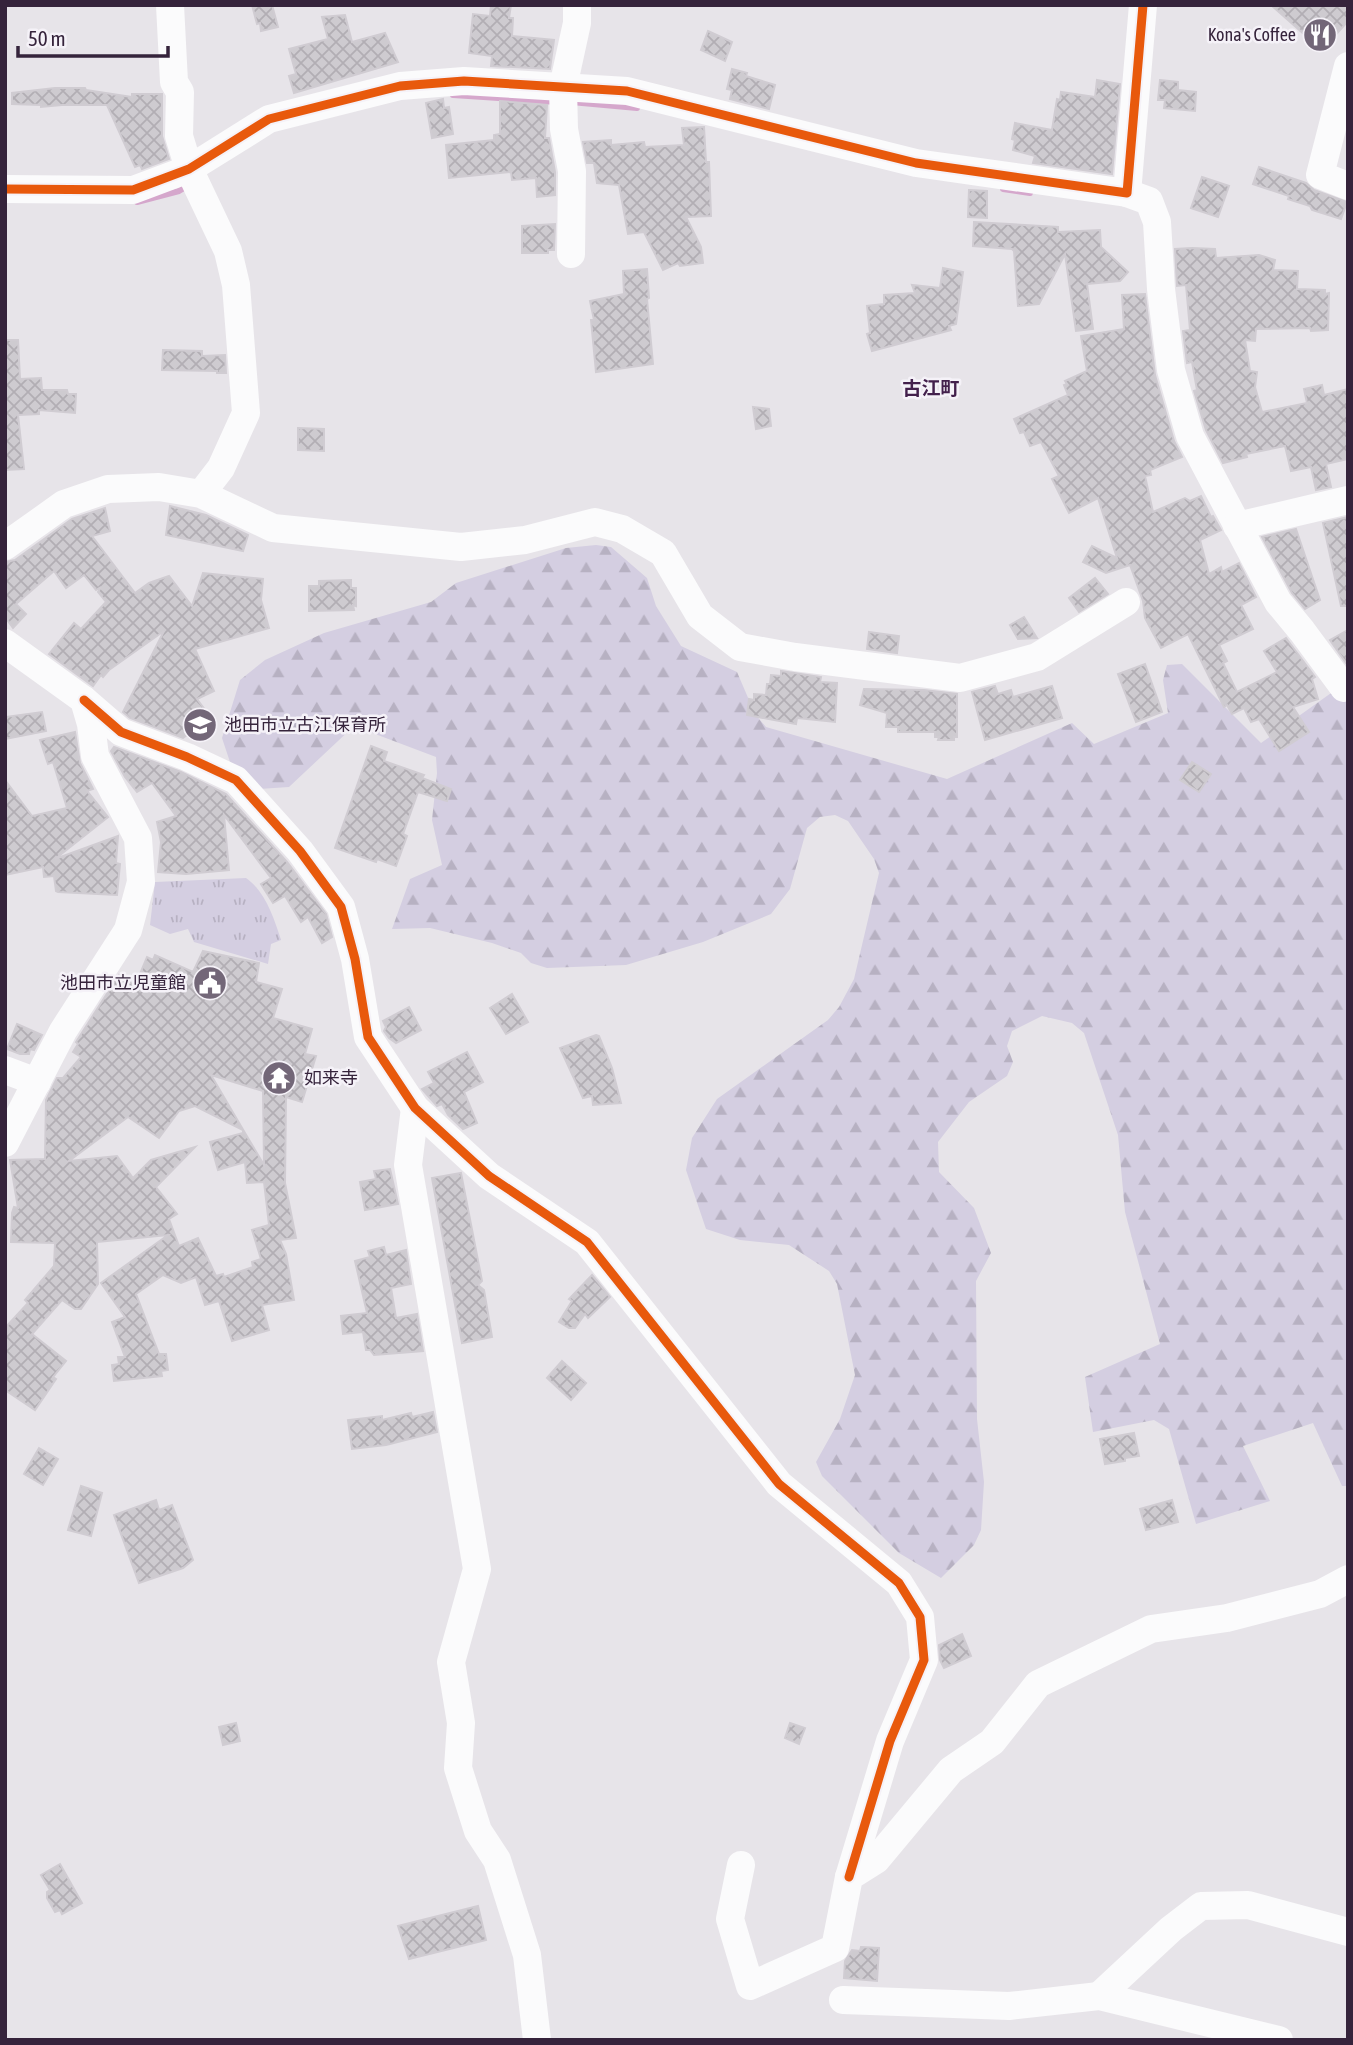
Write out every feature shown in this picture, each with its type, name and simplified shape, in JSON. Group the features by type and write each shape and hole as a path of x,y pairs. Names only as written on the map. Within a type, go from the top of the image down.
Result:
{"street":[{"path":"170,5 174,82 180,92 179,136 189,169 231,262 236,285 246,412 221,468 201,494"},
{"path":"570,254 572,171 564,128 563,87 577,23 578,5"},
{"path":"1126,193 1143,5"},
{"path":"1348,66 1320,175 1348,186"},
{"path":"5,189 133,190 189,169 269,119 400,86 464,81 627,91 916,163 1126,193 1149,201 1157,222 1161,289 1171,370 1190,436 1278,602 1344,688"},
{"path":"5,546 64,504 108,489 159,487 201,494 273,528 461,547 525,540 595,523 622,529 663,554 700,616 740,647 795,657 960,678 1037,657 1126,602"},
{"path":"1237,526 1348,500"},
{"path":"5,643 121,732 187,757 236,780 300,851 341,908 355,959 368,1037 415,1108 489,1177 587,1242 779,1484 899,1583 920,1617 924,1660 890,1741 849,1877 835,1948 750,1986 730,1919 741,1866"},
{"path":"5,1143 63,1031 128,930 141,882 138,838 94,756 91,724 83,701"},
{"path":"5,1070 37,1082"},
{"path":"415,1108 408,1165 477,1569 451,1662 461,1723 458,1768 478,1831 497,1860 527,1955 537,2040"},
{"path":"849,1877 876,1860 951,1770 992,1742 1038,1684 1150,1629 1227,1618 1320,1594 1348,1579"},
{"path":"1099,1996 1171,1929 1201,1906 1248,1905 1348,1932"},
{"path":"843,2000 1009,2006 1099,1996 1279,2040"}],"green space":[{"path":"596,545 611,547 647,578 656,606 681,646 737,672 755,714 766,727 947,779 1072,723 1094,744 1168,713 1163,680 1167,665 1182,664 1261,743 1348,681 1348,1486 1342,1486 1313,1423 1243,1446 1270,1501 1196,1524 1169,1429 1154,1420 1093,1432 1085,1377 1160,1344 1125,1212 1118,1135 1084,1033 1072,1023 1042,1016 1012,1031 1007,1046 1013,1062 1007,1076 969,1102 938,1142 939,1172 974,1208 991,1253 976,1281 977,1419 984,1482 981,1530 974,1545 941,1578 899,1553 822,1476 816,1462 840,1419 855,1375 837,1284 829,1271 789,1245 740,1240 706,1229 686,1170 692,1138 717,1099 828,1020 839,1007 854,979 879,873 874,859 848,821 835,815 820,817 807,828 790,889 771,914 703,942 626,965 547,968 531,963 521,953 492,943 430,928 392,929 410,879 442,865 432,820 436,757 354,726 289,787 259,789 236,780 222,738 240,680 265,660 324,633 431,602 456,583 566,548"},
{"path":"246,878 264,898 281,940 271,944 268,964 194,942 188,929 170,934 150,925 155,882"}],"building":[{"path":"252,5 272,5 278,27 261,31"},
{"path":"491,5 511,5 509,18 513,18 512,36 554,40 550,69 491,66 492,56 469,53 473,14 490,16"},
{"name":"Kona's Coffee","path":"1271,5 1348,5 1348,21 1322,50"},
{"path":"345,15 352,42 385,33 398,62 294,93 289,76 296,74 289,49 328,39 322,17"},
{"path":"708,31 732,42 725,61 701,50"},
{"path":"732,69 775,85 769,109 730,99 732,90 727,89"},
{"path":"1097,80 1120,84 1112,174 1033,163 1035,156 1013,150 1015,123 1052,130 1057,99 1060,100 1061,92 1095,97"},
{"path":"1160,80 1178,82 1178,90 1196,92 1195,111 1164,108 1165,100 1158,100"},
{"path":"85,88 132,97 132,94 162,94 162,136 169,159 142,169 140,165 135,167 107,105 41,107 12,104 12,93"},
{"path":"443,99 444,108 449,107 453,134 432,138 426,103"},
{"path":"500,101 547,105 545,138 549,138 555,172 555,195 537,197 536,178 512,180 511,172 449,178 446,145 494,140 494,135 500,134"},
{"path":"704,127 706,162 709,162 711,216 686,217 701,247 703,263 680,266 678,263 663,270 644,232 628,234 619,185 597,183 594,163 587,163 583,142 611,140 611,145 644,142 645,147 684,145 682,128"},
{"path":"1259,167 1306,183 1314,190 1347,202 1341,219 1312,210 1310,206 1288,199 1289,196 1253,184"},
{"path":"1202,177 1229,186 1218,217 1191,208"},
{"path":"969,190 987,191 987,218 968,217"},
{"path":"974,222 1058,227 1058,232 1100,230 1101,247 1128,272 1120,281 1087,284 1093,329 1076,331 1065,254 1039,304 1018,306 1014,251 973,246"},
{"path":"555,224 554,250 548,250 548,253 522,253 522,226"},
{"path":"1175,249 1215,249 1216,258 1259,255 1275,260 1273,270 1298,271 1297,289 1325,290 1325,294 1329,293 1328,330 1256,329 1255,341 1245,340 1250,371 1257,372 1255,387 1262,412 1307,403 1304,389 1322,385 1324,395 1348,389 1348,459 1326,464 1331,487 1316,490 1311,467 1291,471 1285,446 1246,454 1247,457 1223,463 1206,430 1194,391 1197,390 1192,362 1187,363 1183,331 1190,330 1186,285 1177,286"},
{"path":"943,268 963,272 956,324 949,326 951,330 872,351 867,334 870,333 867,306 884,304 884,295 915,293 912,285 940,288"},
{"path":"647,269 653,364 596,372 591,320 594,320 590,301 624,294 623,271"},
{"path":"1145,294 1155,375 1174,441 1182,457 1150,470 1151,475 1145,476 1153,512 1185,498 1190,501 1201,496 1221,530 1200,540 1209,574 1221,567 1222,572 1239,563 1256,597 1241,605 1253,629 1219,645 1227,661 1223,663 1237,692 1277,672 1264,651 1286,638 1315,677 1312,679 1318,699 1293,707 1309,732 1279,751 1259,719 1251,722 1244,708 1232,714 1227,705 1224,707 1188,634 1161,648 1145,618 1143,601 1130,565 1106,573 1083,562 1092,546 1117,558 1098,498 1069,513 1052,479 1059,476 1041,442 1030,446 1014,419 1068,395 1065,381 1087,371 1081,336 1124,329 1122,295"},
{"path":"5,340 18,340 20,379 41,378 42,390 67,390 68,394 76,394 75,413 39,410 39,414 18,415 24,469 5,470"},
{"path":"163,350 202,351 202,356 225,355 226,373 162,370"},
{"path":"753,407 769,409 771,426 756,429"},
{"path":"298,428 324,429 324,451 298,450"},
{"path":"170,506 206,515 248,535 243,551 166,535"},
{"path":"105,508 110,531 92,536 135,593 149,583 169,576 192,606 203,573 263,579 261,600 269,628 195,649 214,691 197,699 211,718 183,738 130,718 123,712 164,631 103,677 101,675 93,686 49,654 74,623 81,629 106,602 98,592 101,587 96,590 84,575 66,588 54,571 16,604 26,614 13,628 5,617 5,562 15,560 72,519"},
{"path":"1348,517 1348,606 1341,606 1323,523"},
{"path":"1296,529 1320,600 1305,609 1292,593 1262,537"},
{"path":"1095,578 1108,594 1079,612 1069,598"},
{"path":"351,580 351,588 356,588 354,610 309,611 309,586 319,586 319,581"},
{"path":"1024,617 1037,638 1018,639 1010,625"},
{"path":"1348,630 1348,662 1346,663 1330,640"},
{"path":"869,632 899,636 897,653 867,649"},
{"path":"1145,664 1162,712 1136,722 1118,674"},
{"path":"781,671 821,677 820,682 837,683 835,722 797,718 796,724 747,715 749,699 754,700 754,694 766,695 771,675 781,676"},
{"path":"995,686 998,694 1011,690 1013,697 1052,686 1062,718 985,740 972,692"},
{"path":"864,689 924,690 957,694 957,737 954,737 954,740 938,740 935,732 898,732 898,727 886,727 887,713 860,705"},
{"path":"42,712 46,731 5,739 5,717"},
{"path":"75,732 80,763 93,789 87,791 108,817 55,859 118,836 116,863 120,864 117,895 58,892 54,876 44,877 43,867 5,875 5,780 32,816 67,808 53,762 48,764 40,740"},
{"path":"371,746 387,752 384,761 424,775 422,778 451,789 447,801 418,792 403,834 407,836 396,866 335,848"},
{"path":"114,747 181,772 226,794 287,862 326,914 332,937 322,943 308,917 301,922 285,896 273,903 261,884 271,878 224,815 229,870 186,874 158,872 161,842 157,822 176,816 152,783 137,792 125,777 111,751"},
{"path":"1192,762 1211,774 1199,792 1180,780"},
{"path":"203,951 259,963 256,982 282,989 273,1018 312,1029 305,1054 316,1056 302,1102 286,1097 285,1183 296,1238 280,1240 286,1254 294,1300 262,1305 269,1330 232,1341 219,1301 205,1305 196,1277 181,1283 163,1275 136,1294 159,1354 166,1354 168,1370 161,1371 162,1376 114,1381 112,1365 119,1364 118,1357 125,1357 112,1322 125,1317 101,1283 168,1235 97,1242 98,1284 81,1309 75,1309 62,1300 32,1334 66,1361 53,1377 56,1379 35,1410 5,1390 5,1328 28,1303 25,1300 54,1266 55,1243 11,1242 12,1213 14,1207 18,1208 10,1160 45,1159 46,1100 57,1078 63,1078 81,1057 73,1052 78,1044 76,1042 119,975 135,986 147,957 153,960 155,955 193,972","holes":["211,1075 263,1091 264,1165 245,1133","195,1106 243,1130 243,1133 210,1142 218,1170 245,1162 247,1183 264,1182 269,1225 252,1230 261,1259 252,1262 253,1267 224,1277 223,1274 216,1276 198,1238 179,1246 169,1219 177,1214 156,1187 195,1147 151,1160 133,1178 117,1156 69,1161 128,1117 159,1138 179,1111"]},
{"path":"512,994 528,1022 506,1034 490,1008"},
{"path":"409,1007 421,1030 396,1043 384,1031 386,1027 383,1021"},
{"path":"17,1024 42,1035 29,1054 7,1049"},
{"path":"599,1036 612,1068 621,1103 593,1105 592,1096 583,1098 560,1048"},
{"path":"467,1052 483,1082 464,1092 477,1123 463,1129 448,1115 442,1104 437,1106 422,1089 434,1083 428,1072"},
{"path":"390,1169 398,1204 365,1210 360,1182 376,1179 374,1171"},
{"path":"461,1173 482,1281 478,1285 484,1290 492,1337 462,1343 432,1178"},
{"path":"384,1247 386,1255 406,1250 411,1284 391,1288 396,1318 417,1314 423,1351 374,1355 370,1350 366,1350 363,1332 343,1334 341,1316 367,1313 355,1261 370,1257 368,1251"},
{"path":"592,1275 610,1297 588,1318 585,1314 575,1328 569,1328 559,1322 572,1301 569,1299"},
{"path":"562,1361 586,1383 571,1400 547,1378"},
{"path":"433,1412 437,1432 386,1445 352,1449 348,1420 382,1416 382,1420 411,1413 412,1417"},
{"path":"1134,1433 1139,1456 1105,1464 1100,1439"},
{"path":"39,1448 58,1459 43,1485 24,1474"},
{"path":"81,1486 102,1493 91,1536 68,1530"},
{"path":"156,1500 159,1510 172,1505 193,1560 183,1568 139,1583 114,1515"},
{"path":"1172,1500 1178,1522 1146,1530 1140,1509"},
{"path":"962,1634 971,1656 944,1668 940,1660 939,1645"},
{"path":"236,1723 240,1741 223,1745 219,1727"},
{"path":"790,1723 805,1728 799,1744 785,1738"},
{"path":"60,1864 82,1903 62,1914 60,1910 55,1912 47,1898 47,1892 50,1890 41,1875"},
{"path":"478,1906 486,1940 409,1959 398,1926"},
{"path":"861,1947 879,1948 877,1981 844,1978 845,1961 852,1950 860,1951"}],"waterway":[{"path":"453,95 557,102"},
{"path":"571,102 637,108"},
{"path":"137,202 179,191 189,185"},
{"path":"1003,189 1030,193"}],"cycle path":[{"path":"5,189 133,190 189,169 269,119 400,86 464,81 627,91 916,163 1127,193 1143,5"},
{"path":"84,700 121,732 187,757 236,780 300,851 341,907 355,959 368,1037 415,1108 489,1176 587,1242 779,1484 899,1583 920,1617 924,1660 890,1741 849,1877"}],"place":[{"name":"Kona's Coffee","path":"1320,35"},
{"name":"池田市立古江保育所","path":"200,725"},
{"name":"池田市立児童館","path":"210,983"},
{"name":"如来寺","path":"279,1078"}],"district":[{"name":"古江町","path":"931,388"}]}
